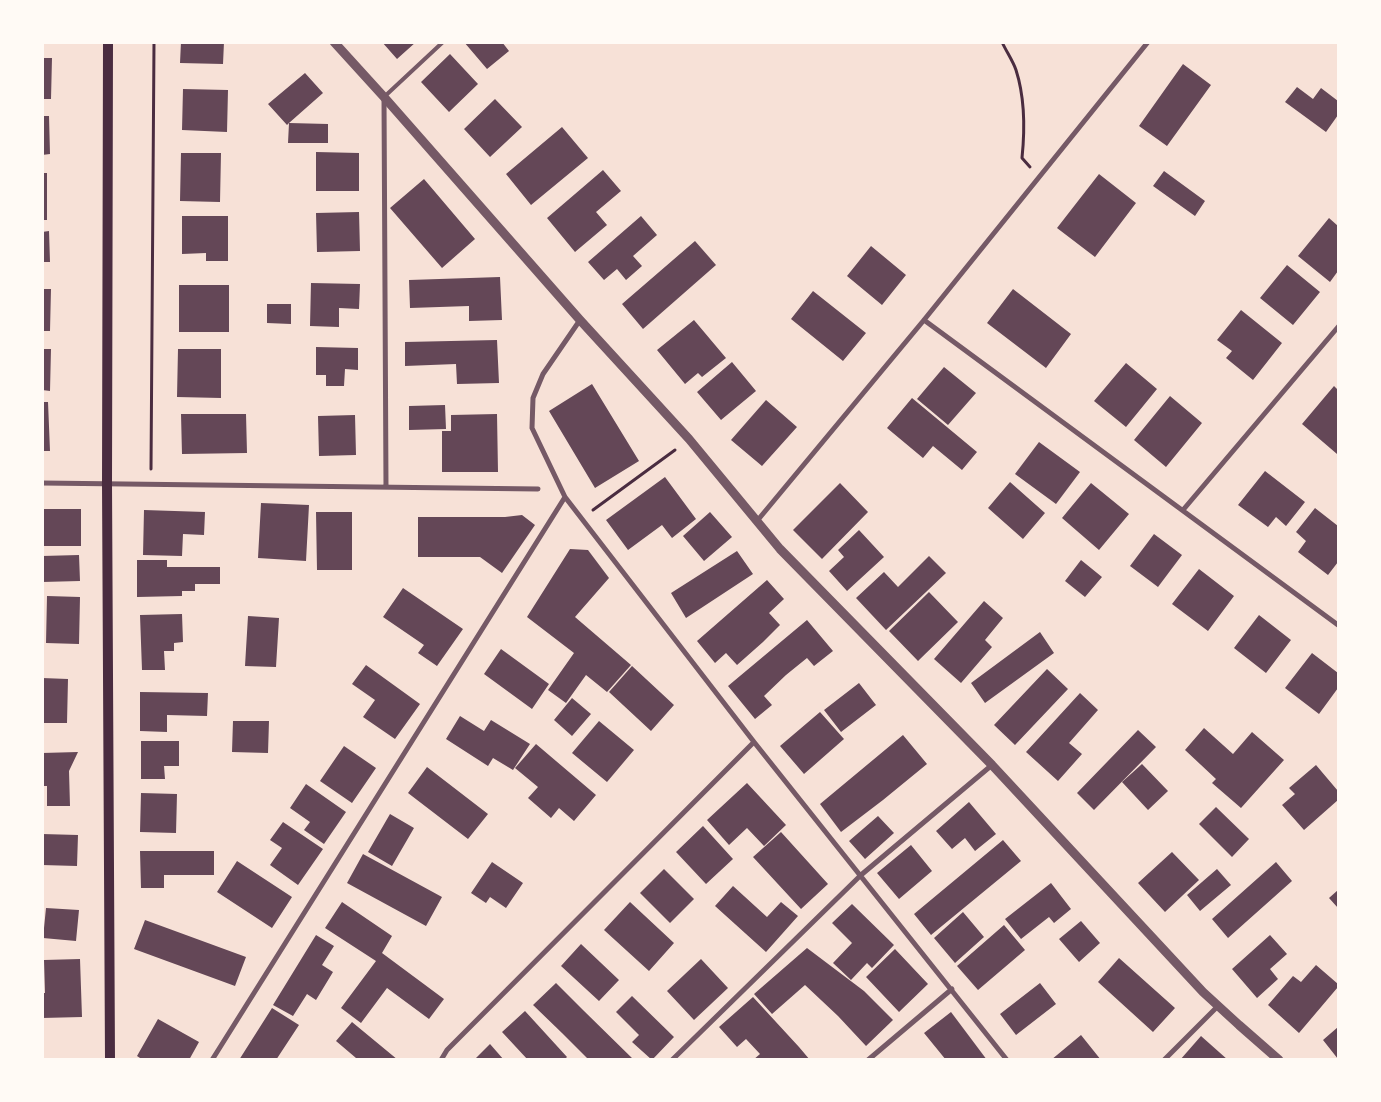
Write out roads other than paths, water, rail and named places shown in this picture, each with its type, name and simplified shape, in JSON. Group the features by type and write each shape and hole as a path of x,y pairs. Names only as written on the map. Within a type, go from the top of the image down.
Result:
{"main road":[{"path":"108,42 107,483 110,1060"}],"street":[{"path":"334,42 689,440 780,549 992,765 1203,992 1279,1060"},
{"path":"757,521 924,320 1148,42"},
{"path":"384,97 386,487"},
{"path":"580,320 543,374 533,398 532,428 565,498 754,742 1007,1060"},
{"path":"924,320 1338,625"},
{"path":"1183,510 1338,327"},
{"path":"42,482 538,489"},
{"path":"212,1060 565,498"},
{"path":"441,1060 447,1050 754,742"},
{"path":"672,1060 861,875 992,765"},
{"path":"868,1060 952,989"},
{"path":"1164,1060 1218,1006"}],"lane":[{"path":"384,97 443,42"}]}
